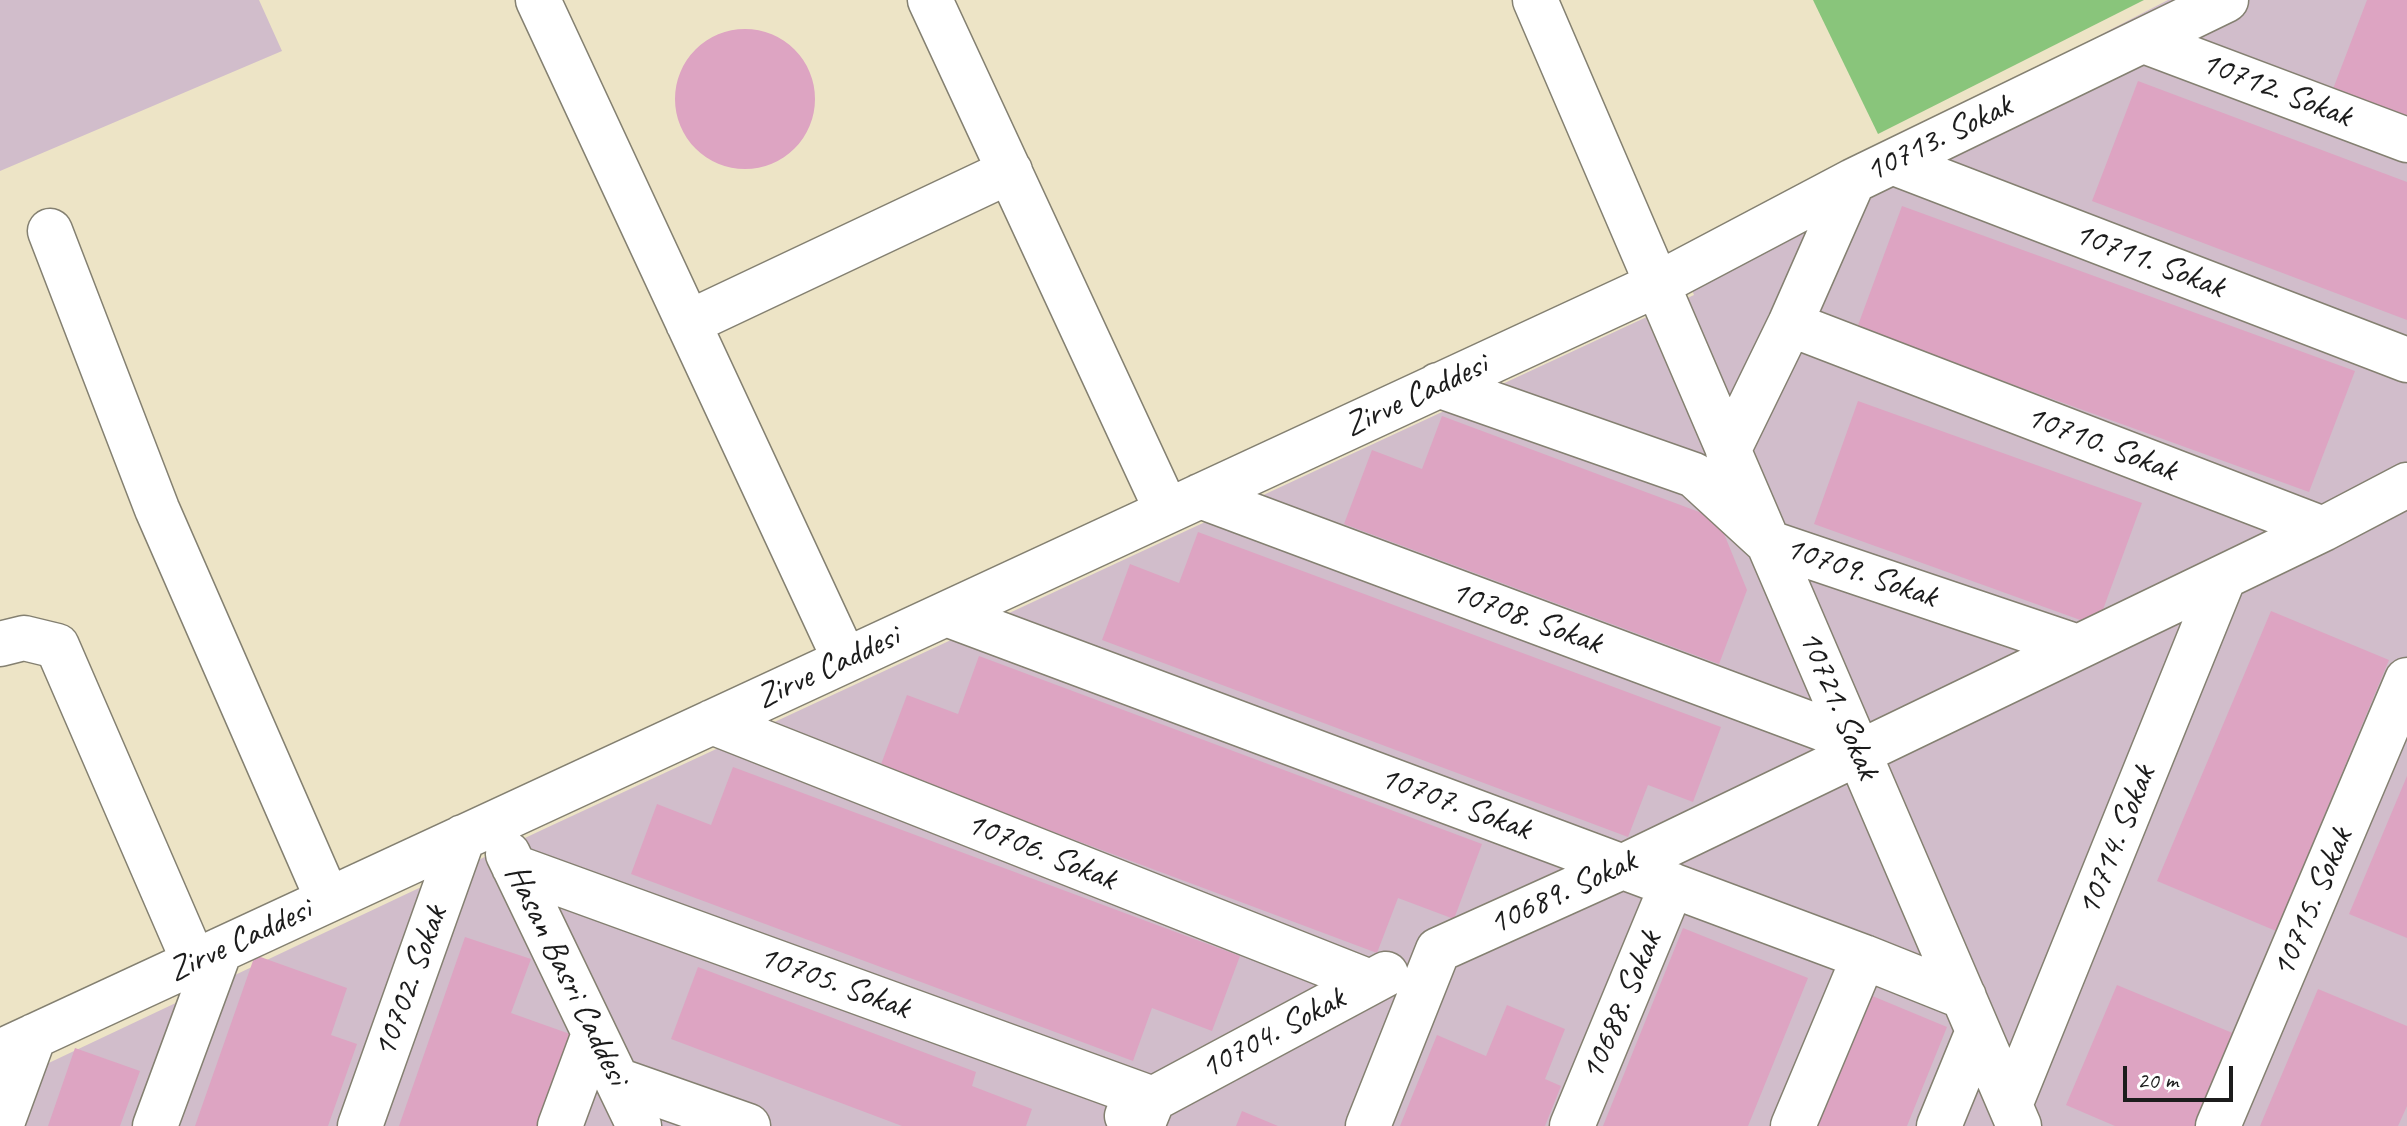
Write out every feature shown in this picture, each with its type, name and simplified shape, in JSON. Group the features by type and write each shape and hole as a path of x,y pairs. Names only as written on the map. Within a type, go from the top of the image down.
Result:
{"street":[{"path":"538,0 845,660"},
{"path":"930,0 1010,171 1183,504"},
{"name":"10721. Sokak","path":"1535,0 2015,1116"},
{"name":"10713. Sokak","path":"1656,285 1853,181 2226,0"},
{"name":"10712. Sokak","path":"2144,41 2407,140"},
{"name":"10711. Sokak","path":"1892,162 2407,360"},
{"path":"688,323 1010,171"},
{"path":"1728,451 1790,324 1853,181"},
{"path":"50,231 157,509 328,900"},
{"name":"Zirve Caddesi","path":"17,1044 1656,285"},
{"name":"10710. Sokak","path":"1790,324 2323,529"},
{"name":"10709. Sokak","path":"1438,385 1694,475 1767,542 2078,647"},
{"path":"2323,529 2407,485"},
{"name":"10708. Sokak","path":"1183,504 1856,747"},
{"name":"10689. Sokak","path":"1438,950 1622,867 1856,747 2078,647 2323,529"},
{"name":"10714. Sokak","path":"2015,1116 2224,577"},
{"name":"10707. Sokak","path":"946,614 1864,957 1971,1014"},
{"path":"0,644 24,638 57,646 207,956 155,1126"},
{"name":"10715. Sokak","path":"2218,1126 2407,680"},
{"name":"10706. Sokak","path":"712,722 1370,982"},
{"name":"Hasan Basri Caddesi","path":"478,830 514,867 639,1126"},
{"name":"10702. Sokak","path":"360,1126 478,830"},
{"name":"10705. Sokak","path":"514,867 1147,1113"},
{"name":"10688. Sokak","path":"1572,1126 1672,885"},
{"path":"1368,1126 1438,950"},
{"name":"10704. Sokak","path":"1112,1126 1147,1113 1370,982 1438,950"},
{"path":"1793,1126 1864,957"},
{"path":"1939,1126 1971,1014"},
{"path":"560,1126 594,1034"},
{"path":"1,1126 17,1044"},
{"path":"617,1080 748,1126"}],"shaded area":[{"path":"0,0 259,0 282,51 0,171"},
{"path":"2168,0 2407,0 2407,1126 0,1126 0,1086 544,829 1694,295 1677,253"}],"green space":[{"path":"1813,0 2144,0 1878,134"}],"building":[{"path":"2367,0 2407,0 2407,117 2333,89"},
{"path":"745,29 772,34 795,49 810,72 815,99 810,126 795,149 772,164 745,169 718,164 695,149 680,126 675,99 680,72 695,49 718,34"},
{"path":"2138,81 2407,182 2407,320 2092,201"},
{"path":"1902,206 2355,371 2309,492 1857,328"},
{"path":"1858,401 2142,503 2097,626 1814,524"},
{"path":"1442,416 1718,519 1747,590 1719,664 1344,524 1372,450 1422,469"},
{"path":"1198,532 1721,727 1693,802 1648,785 1628,837 1102,640 1130,564 1179,583"},
{"path":"2271,611 2389,660 2276,931 2157,881"},
{"path":"979,656 1482,844 1454,919 1398,898 1377,953 880,767 907,695 958,714"},
{"path":"733,767 1240,956 1212,1031 1152,1008 1133,1061 631,874 657,804 711,825"},
{"path":"2407,776 2407,938 2349,914"},
{"path":"1683,928 1808,978 1748,1126 1603,1126"},
{"path":"465,937 531,959 511,1013 570,1034 537,1126 399,1126"},
{"path":"255,955 347,988 331,1035 357,1044 328,1126 195,1126"},
{"path":"698,967 976,1072 972,1086 1032,1109 1026,1126 902,1126 671,1039"},
{"path":"2117,985 2235,1034 2197,1126 2115,1126 2066,1105"},
{"path":"2318,989 2407,1026 2407,1106 2398,1126 2260,1126"},
{"path":"1870,995 1947,1027 1907,1126 1817,1126"},
{"path":"1507,1005 1565,1029 1545,1079 1561,1086 1545,1126 1400,1126 1437,1035 1486,1056"},
{"path":"75,1048 140,1071 120,1126 48,1126"},
{"path":"1242,1111 1278,1126 1236,1126"}]}
